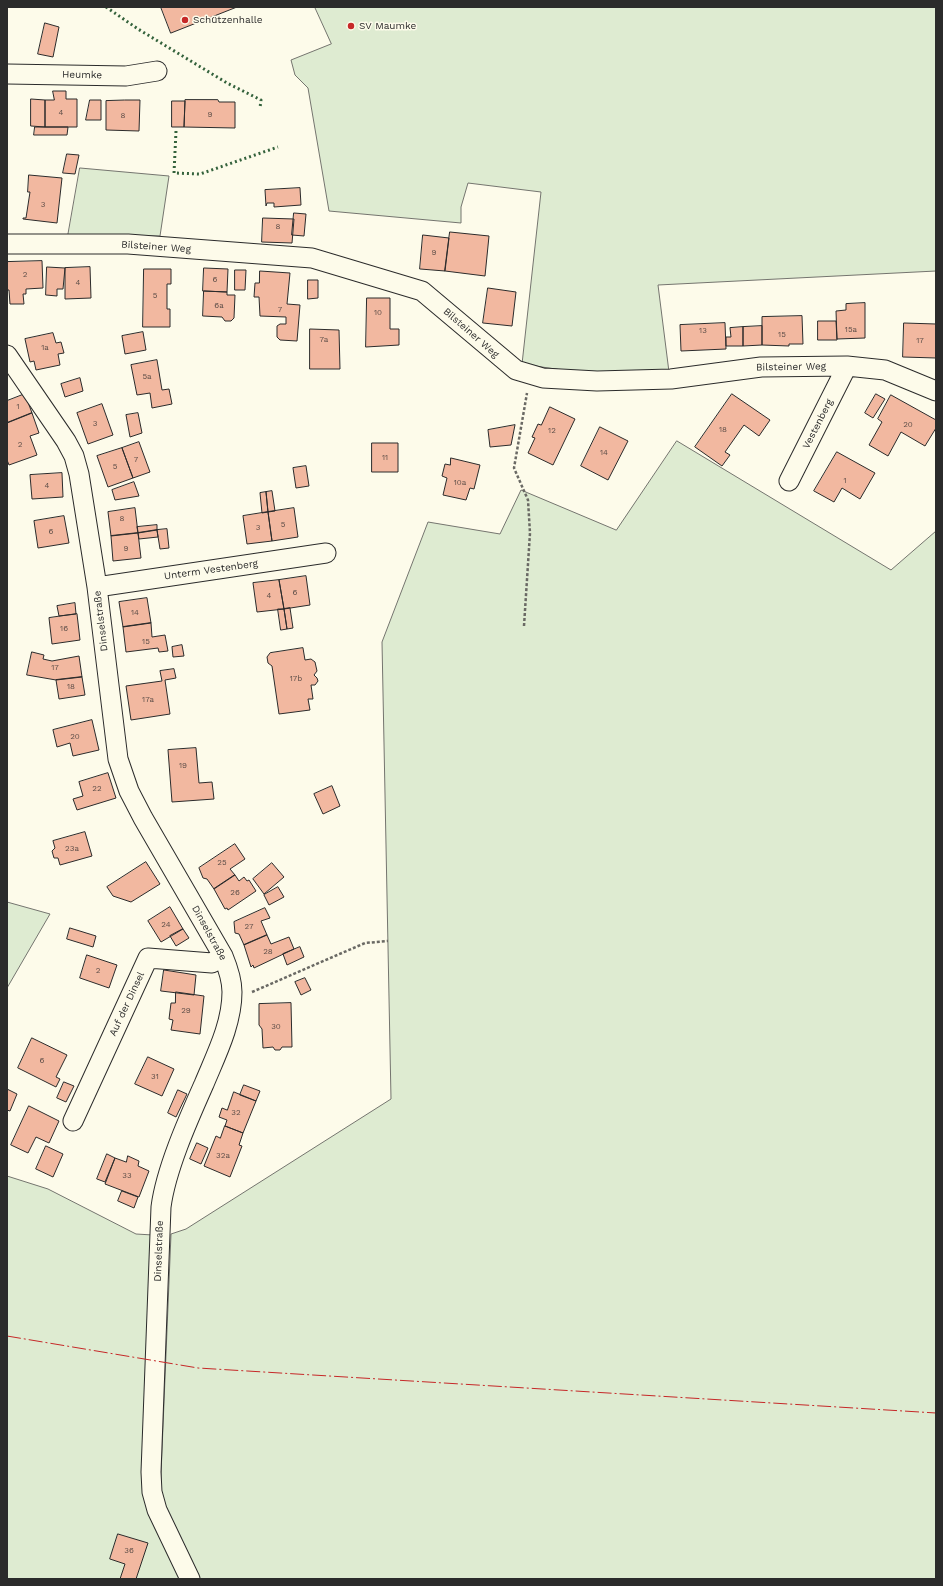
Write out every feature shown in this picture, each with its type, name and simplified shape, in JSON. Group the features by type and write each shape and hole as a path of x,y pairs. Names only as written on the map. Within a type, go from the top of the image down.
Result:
{"street":[{"name":"Heumke","path":"7,74 126,76 157,71"},
{"name":"Bilsteiner Weg","path":"7,244 128,244 312,258 422,291 516,370 543,378 597,381 671,379 761,367 847,366 885,370 936,391"},
{"name":"Dinselstraße","path":"7,355 66,441 74,456 79,474 97,587 118,759 128,791 223,956 230,973 232,998 219,1050 167,1176 161,1207 151,1472 152,1492 157,1510 190,1579"},
{"name":"Vestenberg","path":"789,481 847,366"},
{"name":"Unterm Vestenberg","path":"97,587 326,553"},
{"name":"Auf der Dinsel","path":"73,1121 148,958 212,963 223,956"}],"path":[{"path":"524,626 530,533 528,500 514,468 530,375"},
{"path":"232,998 248,993 365,943 388,941"}],"green space":[{"path":"315,7 936,7 936,271 658,285 669,372 595,375 522,364 541,192 468,183 461,207 461,223 329,211 308,88 295,75 291,60 331,44"},
{"path":"80,168 169,176 160,236 68,236"},
{"path":"677,441 891,570 936,531 936,1579 198,1579 160,1498 171,1234 186,1229 391,1099 382,642 428,522 500,534 521,490 616,530"},
{"path":"7,902 50,914 7,988"},
{"path":"7,1176 48,1189 136,1234 153,1235 144,1480 183,1579 7,1579"}],"building":[{"name":"Schützenhalle","path":"161,7 237,7 171,33"},
{"path":"45,23 59,27 53,57 38,54"},
{"path":"53,91 66,91 66,99 77,99 77,127 45,127 45,100 54,100"},
{"path":"31,99 45,100 45,127 31,126"},
{"path":"90,100 101,100 101,120 86,120"},
{"path":"140,100 139,131 106,130 106,101"},
{"path":"185,100 218,100 219,102 235,102 235,128 184,127"},
{"path":"172,101 185,101 184,127 172,127"},
{"path":"35,127 68,127 67,135 34,135"},
{"path":"67,154 79,155 75,174 63,173"},
{"path":"29,175 62,178 57,223 23,219 26,218 30,192 28,192"},
{"path":"300,188 301,205 274,207 274,203 267,203 266,206 265,190"},
{"path":"294,213 306,214 304,236 292,235"},
{"path":"263,218 294,219 292,243 262,242"},
{"path":"450,232 489,236 485,276 445,271"},
{"path":"423,235 449,238 445,271 420,269"},
{"path":"42,261 43,288 26,289 26,294 23,294 24,304 10,304 9,290 7,290 7,262"},
{"path":"47,267 65,268 63,289 57,289 57,296 46,295"},
{"path":"90,267 91,298 65,299 65,268"},
{"path":"204,268 228,269 227,292 203,291"},
{"path":"144,269 171,269 171,284 167,284 167,309 170,309 170,327 143,327"},
{"path":"235,270 246,270 245,290 235,290"},
{"path":"260,271 290,273 287,304 300,305 297,341 280,340 277,337 277,326 280,324 286,324 286,317 260,316 259,297 254,297 255,283 259,283"},
{"path":"308,280 318,280 318,298 308,299"},
{"path":"488,288 516,292 512,326 483,323"},
{"path":"204,291 227,292 227,295 235,295 234,318 231,321 225,321 222,317 203,316"},
{"path":"367,298 390,298 390,329 399,329 399,345 366,347"},
{"path":"865,303 865,338 837,339 836,311 846,310 846,304"},
{"path":"802,316 803,344 789,344 789,346 762,345 762,317"},
{"path":"818,321 836,321 837,340 818,340"},
{"path":"725,323 726,349 681,351 680,325"},
{"path":"904,323 936,324 936,358 903,357"},
{"path":"762,326 762,345 743,346 743,327"},
{"path":"743,327 743,346 726,346 726,337 731,337 730,328"},
{"path":"310,329 339,330 340,369 310,369"},
{"path":"143,332 146,350 125,354 122,336"},
{"path":"53,333 56,343 61,342 64,353 58,354 60,365 36,370 34,361 30,362 25,339"},
{"path":"157,360 162,390 169,389 172,404 152,408 150,393 137,395 131,365"},
{"path":"80,378 83,391 65,397 61,384"},
{"path":"25,394 32,413 7,423 7,401"},
{"path":"732,394 770,420 759,436 744,425 725,452 730,455 722,466 695,447"},
{"path":"876,394 885,399 873,418 865,413"},
{"path":"891,395 936,420 936,428 925,446 901,432 888,456 869,445 882,422 878,419"},
{"path":"102,404 113,435 88,444 77,413"},
{"path":"550,407 575,419 553,465 528,453 535,438 532,437 538,424 541,425"},
{"path":"32,413 39,433 30,436 37,455 9,465 7,460 7,423"},
{"path":"138,413 142,433 130,437 126,415"},
{"path":"515,425 511,445 490,447 488,430"},
{"path":"600,427 628,441 608,480 581,466"},
{"path":"139,442 150,472 133,478 122,448"},
{"path":"372,443 398,443 398,472 372,472"},
{"path":"122,448 133,478 108,487 97,456"},
{"path":"837,452 875,473 860,499 842,488 834,502 814,491"},
{"path":"451,458 480,465 474,489 470,488 466,500 443,495 447,478 442,476 445,464 450,465"},
{"path":"306,466 309,486 296,488 293,468"},
{"path":"62,473 63,497 32,499 30,475"},
{"path":"134,482 139,496 115,500 112,490"},
{"path":"272,491 275,511 268,512 266,492"},
{"path":"266,492 268,512 262,513 260,493"},
{"path":"135,508 138,533 111,536 108,512"},
{"path":"294,508 298,537 272,541 268,512"},
{"path":"268,512 272,541 247,544 243,516"},
{"path":"64,516 69,543 38,548 34,521"},
{"path":"157,525 157,530 138,533 137,527"},
{"path":"167,529 169,548 160,549 157,530"},
{"path":"157,530 158,537 139,539 138,533"},
{"path":"138,533 141,558 113,561 111,536"},
{"path":"306,576 310,605 284,609 279,580"},
{"path":"279,580 284,609 257,612 253,583"},
{"path":"147,598 151,623 123,627 119,602"},
{"path":"75,603 76,614 59,616 57,606"},
{"path":"290,608 293,628 287,629 284,609"},
{"path":"278,609 284,609 287,629 281,630"},
{"path":"77,614 80,640 52,644 49,618"},
{"path":"151,623 152,637 165,635 168,651 159,652 158,648 126,652 123,627"},
{"path":"182,645 184,656 173,657 172,647"},
{"path":"303,648 305,660 311,659 315,662 317,671 314,675 318,681 315,685 311,685 313,699 308,699 310,710 279,714 272,666 268,663 267,657 270,653"},
{"path":"32,652 44,655 43,659 52,661 79,656 82,677 56,680 27,675"},
{"path":"174,669 176,678 165,680 170,714 131,720 126,686 162,681 160,671"},
{"path":"82,677 85,695 59,699 56,680"},
{"path":"92,720 99,750 73,756 70,743 57,747 53,730"},
{"path":"196,748 199,783 212,782 214,799 172,802 168,750"},
{"path":"108,773 116,798 77,810 73,799 83,796 79,782"},
{"path":"332,786 340,806 323,814 314,794"},
{"path":"85,832 92,856 60,865 58,858 54,858 52,851 55,848 53,841"},
{"path":"235,844 245,859 230,869 235,875 214,889 207,879 203,878 199,868"},
{"path":"146,862 160,884 131,902 113,896 107,887"},
{"path":"272,863 284,877 264,894 253,879"},
{"path":"235,875 239,881 244,877 247,881 249,880 256,891 228,910 227,908 225,909 214,889"},
{"path":"278,887 284,897 269,905 264,895"},
{"path":"170,907 183,929 161,942 148,921"},
{"path":"265,908 270,918 261,921 267,935 244,945 239,934 235,933 234,922"},
{"path":"70,928 96,936 93,947 67,939"},
{"path":"183,929 189,938 176,946 170,936"},
{"path":"267,935 271,944 289,937 294,949 254,968 253,965 251,967 244,945"},
{"path":"300,947 304,957 287,965 283,954"},
{"path":"87,955 117,965 109,988 80,978"},
{"path":"164,970 196,975 194,995 161,991"},
{"path":"305,978 311,990 301,995 295,982"},
{"path":"176,992 204,996 200,1034 171,1030 173,1020 169,1019 171,1003 175,1003"},
{"path":"291,1003 292,1047 282,1047 280,1050 275,1050 273,1047 263,1048 262,1029 259,1025 259,1004"},
{"path":"32,1038 67,1055 56,1077 60,1079 56,1087 18,1068"},
{"path":"148,1057 174,1069 162,1096 135,1084"},
{"path":"64,1082 74,1086 66,1102 57,1098"},
{"path":"244,1085 260,1091 256,1101 240,1095"},
{"path":"7,1089 17,1094 10,1111 7,1110"},
{"path":"178,1090 187,1094 176,1117 168,1113"},
{"path":"234,1092 256,1101 243,1133 225,1126 227,1120 219,1117 222,1108 227,1110"},
{"path":"29,1106 59,1121 49,1143 36,1137 28,1153 11,1145"},
{"path":"225,1126 243,1133 239,1145 242,1146 230,1177 204,1166 216,1136 220,1138"},
{"path":"197,1143 208,1148 201,1164 190,1159"},
{"path":"46,1146 63,1154 53,1177 36,1169"},
{"path":"107,1154 115,1158 105,1182 97,1179"},
{"path":"128,1156 139,1161 138,1166 149,1171 139,1197 105,1184 115,1158 126,1162"},
{"path":"122,1191 138,1197 134,1208 118,1201"},
{"path":"118,1534 148,1543 136,1579 120,1579 125,1564 110,1559"}],"hedge":[{"path":"106,7 138,29 227,83 261,100 260,108"},
{"path":"176,131 174,173 200,174 278,147"}],"power":[{"path":"7,1336 198,1368 936,1413"}],"place":[{"name":"Schützenhalle","path":"185,20"},
{"name":"SV Maumke","path":"351,26"}]}
